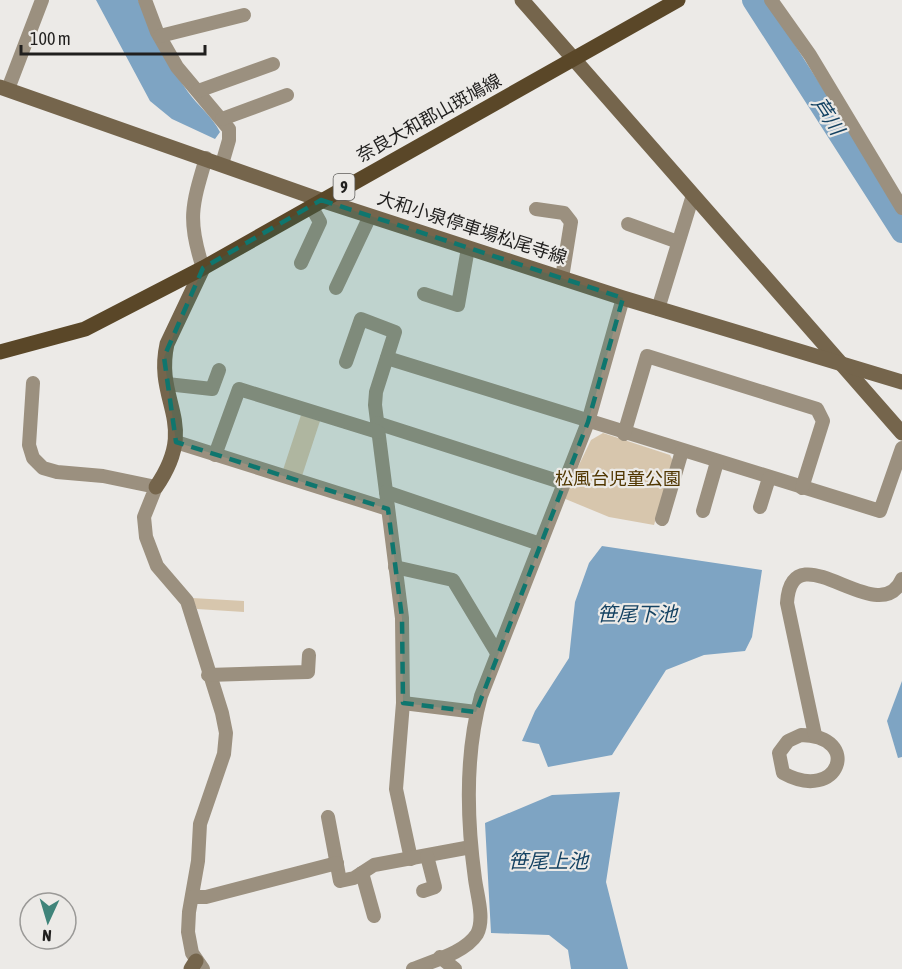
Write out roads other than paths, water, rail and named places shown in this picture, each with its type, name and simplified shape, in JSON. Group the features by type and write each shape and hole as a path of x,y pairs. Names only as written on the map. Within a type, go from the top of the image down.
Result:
{"main road":[{"path":"522,0 902,433"},
{"name":"奈良大和郡山斑鳩線","path":"0,352 85,329 203,268 678,0"},
{"name":"大和小泉停車場松尾寺線","path":"4,88 206,158 316,203 370,216 658,309 902,382"},
{"path":"156,487 176,452 175,417 164,372 167,344 203,268"}],"street":[{"path":"4,88 42,0"},
{"path":"146,0 160,36 177,67 222,119 230,134 222,164"},
{"path":"771,0 810,55 902,208"},
{"path":"160,36 244,15"},
{"path":"198,91 273,64"},
{"path":"222,119 287,94"},
{"path":"203,268 191,224 193,204 206,158"},
{"path":"658,309 693,195"},
{"path":"301,263 320,222 316,203"},
{"path":"536,209 564,213 571,222 562,278"},
{"path":"336,288 370,216"},
{"path":"628,224 678,242"},
{"path":"424,294 458,305 468,248"},
{"path":"413,969 472,940 478,932 480,917 471,847 469,798 476,712 588,422 623,298"},
{"path":"346,362 361,320 395,332 376,392 378,428 402,618 403,703 396,789 411,859"},
{"path":"624,434 648,356 700,371 817,409 823,421 802,488"},
{"path":"387,358 624,434 880,512 902,448"},
{"path":"167,384 212,388 219,370"},
{"path":"33,383 29,445 33,458 43,468 57,472 103,476 156,487 144,517 146,537 157,566 187,601 208,675 222,713 225,744 215,787 200,824 188,932 197,966"},
{"path":"215,455 239,389 564,483"},
{"path":"176,442 388,509"},
{"path":"662,519 682,451"},
{"path":"704,511 717,462"},
{"path":"760,507 770,478"},
{"path":"386,492 540,544"},
{"path":"395,567 453,580 497,653"},
{"path":"815,735 786,603 787,591 794,580 808,574 826,577 879,597 890,594 902,579"},
{"path":"208,675 308,672 309,655"},
{"path":"403,703 476,712"},
{"path":"328,818 340,880 375,866 471,847"},
{"path":"423,891 435,887 427,856"},
{"path":"192,897 206,897 337,863"},
{"path":"362,873 374,916"},
{"path":"440,957 455,969"}],"water":[{"path":"96,0 138,0 173,70 220,132 215,139 172,119 150,101"},
{"name":"笹尾下池","path":"602,546 762,570 752,637 745,651 704,655 666,670 612,755 548,767 539,744 522,741 535,711 569,658 575,602 589,563"},
{"path":"902,681 902,757 898,758 887,721"},
{"name":"笹尾上池","path":"620,792 606,882 628,969 571,969 568,950 549,935 491,933 485,823 552,795"}],"waterway":[{"name":"芦川","path":"753,0 902,232"}],"park label":[{"name":"松風台児童公園","path":"618,479"}]}
